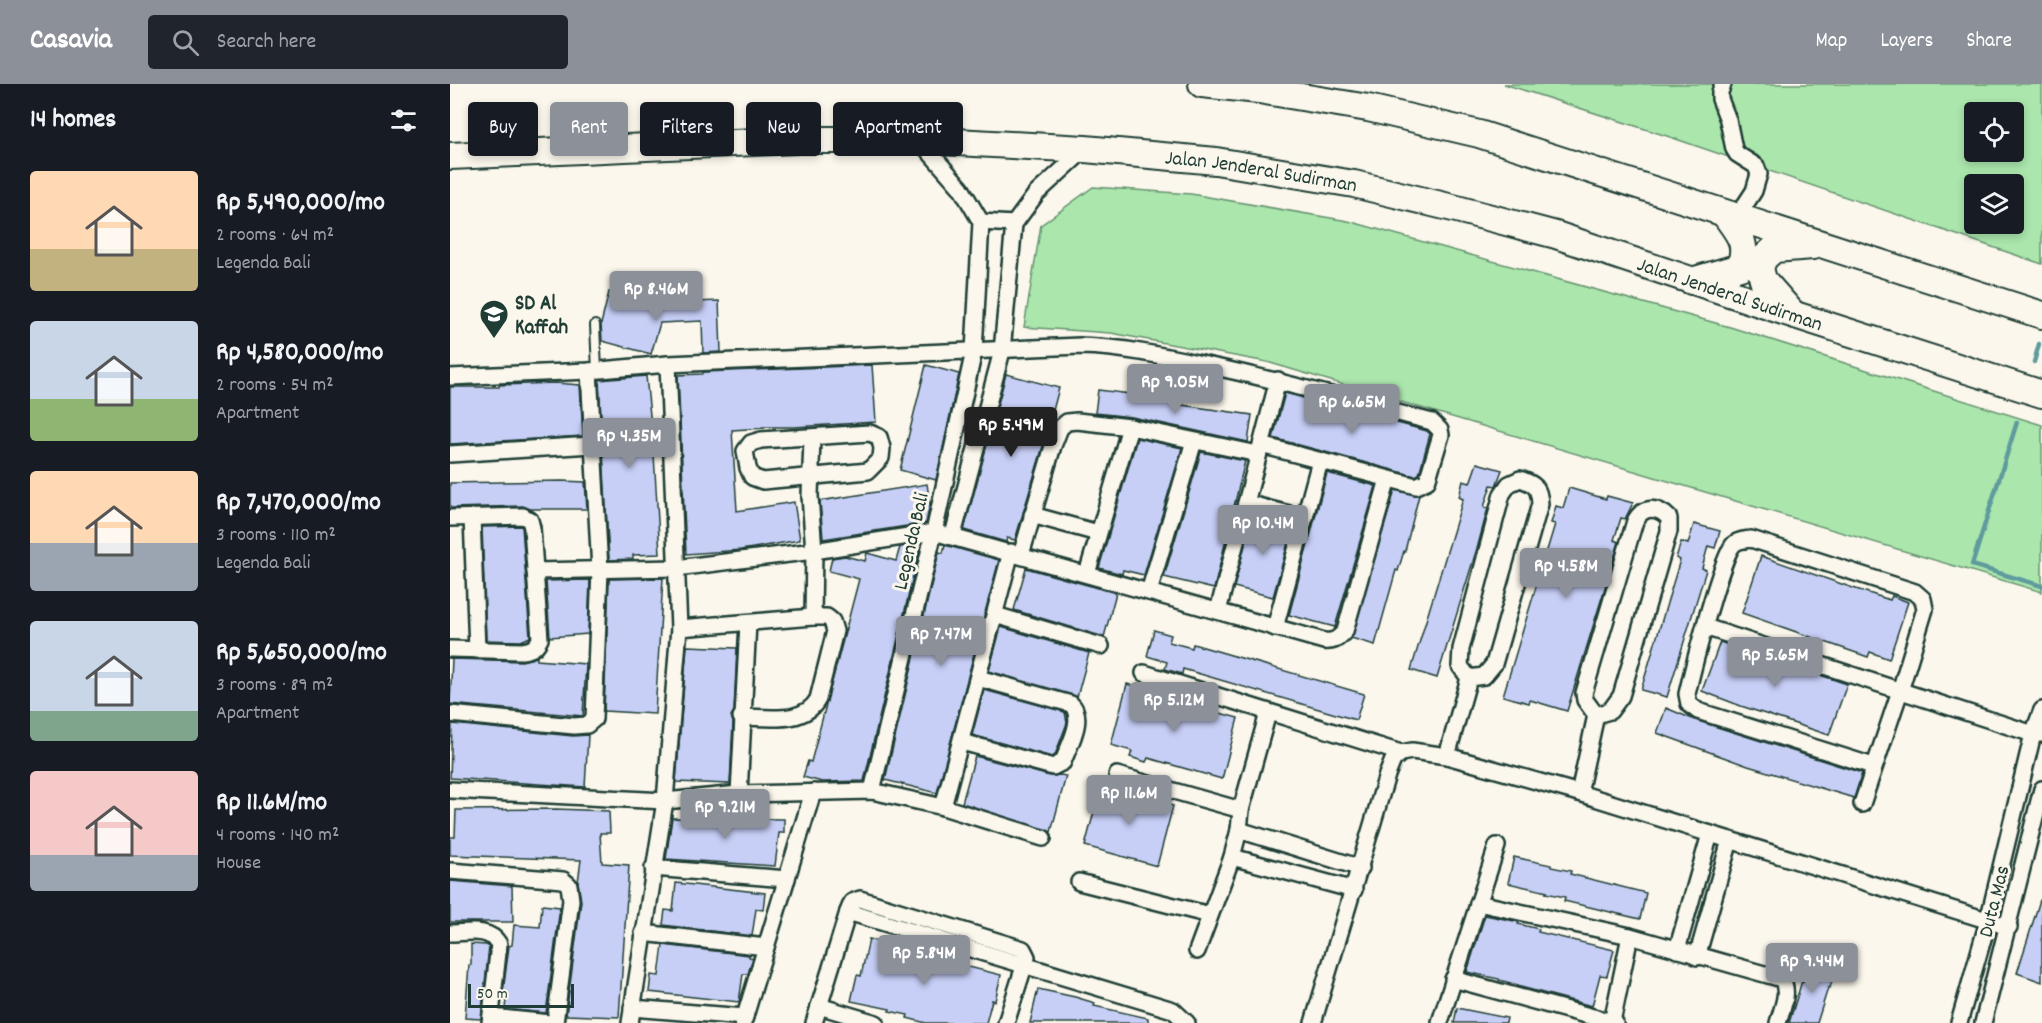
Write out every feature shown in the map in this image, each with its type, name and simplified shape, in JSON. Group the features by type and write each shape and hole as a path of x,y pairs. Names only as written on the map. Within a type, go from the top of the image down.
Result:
{"highway":[{"path":"1202,84 1259,90 1368,108 1479,134 2042,315"},
{"name":"Jalan Jenderal Sudirman","path":"450,156 833,140"},
{"name":"Jalan Jenderal Sudirman","path":"963,142 1085,149 1216,161 1354,184 1556,235 2042,394"},
{"path":"1692,281 1740,267 1744,256 1743,241 1731,215"},
{"path":"1795,315 1763,280 1760,268 1764,258 1774,249 1824,245"}],"street":[{"path":"1723,84 1719,92 1720,99 1728,120 1734,149 1737,154 1756,166 1759,174 1754,191 1731,215"},
{"path":"933,156 961,188 981,222 1014,224 1036,194 1085,149"},
{"name":"Legenda Bali","path":"873,791 974,351 981,222"},
{"name":"Legenda Bali","path":"953,535 1002,351 1014,224"},
{"path":"450,377 593,371 668,364 1080,346 1110,347 1137,350 1278,380 1432,422 1437,426 1441,435 1427,481 1416,486 1320,461 1259,449 1194,441 1130,427 1067,422 1060,428 1032,515 1016,553 995,615 943,807"},
{"path":"668,364 679,628 665,801 631,1016 744,1020 813,792"},
{"path":"450,714 574,726 586,725 594,719 600,570 592,446 593,371"},
{"path":"1218,611 1278,380"},
{"path":"1087,574 1130,427"},
{"path":"870,433 879,437 882,448 881,458 868,471 763,481 752,477 745,451 751,443 761,440 812,438 870,433"},
{"path":"812,438 810,496 814,551 813,616"},
{"path":"1149,592 1194,441"},
{"path":"450,454 592,446"},
{"path":"1275,628 1320,461"},
{"path":"535,571 676,568 814,551 934,532 953,535 1275,628 1332,642 1339,639 1345,631 1388,479"},
{"path":"1520,479 1533,483 1539,491 1540,504 1494,664 1484,676 1469,678 1460,666 1464,638 1502,494 1509,484 1520,479"},
{"path":"1246,503 1305,518"},
{"path":"1579,793 1596,715 1585,700 1584,693 1635,521 1640,513 1650,509 1665,514 1669,518 1669,531 1621,696 1610,711 1596,715"},
{"path":"1032,515 1098,533"},
{"path":"450,518 523,516 530,520 540,639 537,646 531,650 450,649"},
{"path":"472,517 477,650"},
{"path":"1862,804 1925,609 1923,599 1915,591 1751,539 1733,544 1726,556 1705,627 1687,694 1689,704 1698,711 1874,766"},
{"path":"995,615 1101,646"},
{"path":"679,628 813,616 827,617 832,621 835,631 818,699 814,706 808,712 795,717 741,717"},
{"path":"739,794 741,717 748,623"},
{"path":"1705,627 1900,692 2038,734"},
{"path":"1144,673 1401,753 1412,751 1447,756 1579,793 2009,927"},
{"path":"962,742 1053,767 1063,762 1077,722 1078,714 1071,704 978,678"},
{"path":"1447,756 1469,678"},
{"path":"1959,1023 2038,734 2042,710"},
{"path":"1197,951 1232,857 1241,810 1268,713"},
{"path":"1313,1023 1387,775 1393,760 1401,753"},
{"path":"1117,775 1241,810"},
{"name":"Duta Mas","path":"1983,1023 2042,789"},
{"path":"450,790 665,801 739,794 873,791 943,807 1043,838"},
{"path":"1239,830 1360,868"},
{"path":"1677,950 1710,834"},
{"path":"1697,957 1730,840"},
{"path":"1440,1022 1497,846"},
{"path":"1232,857 1354,890"},
{"path":"653,868 787,879"},
{"path":"450,871 563,880 569,885 571,900 555,1023"},
{"path":"1079,882 1210,915"},
{"path":"1478,903 1630,936 1697,957 1782,979 1786,986 1786,994 1778,1023"},
{"path":"814,1023 848,912 1173,1010 1187,1023"},
{"path":"450,933 486,932 499,944 490,1020 550,1023"},
{"path":"643,933 766,947"},
{"path":"1453,979 1614,1022 1630,936"},
{"path":"1006,1023 1025,966"},
{"path":"819,1006 876,1023"}],"lane":[{"path":"593,371 595,325"}],"green space":[{"path":"1504,84 2042,84 2042,264 1670,137"},
{"path":"1093,187 1191,194 1348,221 1730,327 2042,425 2042,592 1267,362 1111,333 1024,327 1041,225"}],"building":[{"path":"609,292 671,309 671,303 719,301 721,352 703,353 702,321 660,323 651,354 602,341 601,324"},
{"path":"872,365 876,422 732,430 737,511 794,502 800,540 741,550 686,554 678,375"},
{"path":"926,365 959,374 936,480 900,470"},
{"path":"1006,374 1059,388 1015,540 1007,538 1006,542 964,530"},
{"path":"646,376 660,554 633,555 633,559 609,560 599,380"},
{"path":"556,383 580,385 583,436 450,444 450,387 499,387 499,385"},
{"path":"1098,390 1155,397 1175,401 1175,404 1252,415 1248,442 1132,417 1095,413"},
{"path":"1285,393 1427,431 1430,434 1419,474 1415,476 1273,438"},
{"path":"1137,438 1182,448 1144,575 1123,570 1122,574 1099,568"},
{"path":"1201,452 1245,461 1214,589 1164,577"},
{"path":"1477,463 1502,470 1496,486 1491,485 1484,507 1488,508 1478,545 1437,678 1411,670 1463,499 1459,497 1463,481 1470,483"},
{"path":"1327,473 1376,486 1335,627 1289,615"},
{"path":"585,482 587,509 530,509 523,506 450,508 450,483"},
{"path":"927,484 930,504 926,523 823,539 820,501"},
{"path":"1569,488 1606,499 1607,496 1633,503 1625,519 1621,518 1614,540 1619,542 1567,711 1530,700 1529,703 1503,696 1555,524 1551,523 1556,506 1563,508"},
{"path":"1395,490 1419,495 1405,551 1398,571 1396,570 1375,645 1351,638"},
{"path":"1253,515 1293,525 1273,597 1234,587"},
{"path":"1694,524 1720,531 1715,548 1708,546 1702,568 1706,570 1667,697 1641,690 1680,560 1676,558 1681,542 1688,544"},
{"path":"522,526 530,637 521,641 486,640 482,527"},
{"path":"914,545 920,547 864,781 822,782 803,777 808,761 811,762 859,579 829,571 832,558 845,556 865,561 867,553 896,561 900,547"},
{"path":"945,545 999,560 937,793 885,780 939,552 943,553"},
{"path":"1761,556 1890,600 1892,596 1908,602 1889,659 1870,652 1868,657 1742,613"},
{"path":"1026,568 1116,593 1104,637 1014,610"},
{"path":"663,578 655,714 604,711 609,579"},
{"path":"590,580 588,634 550,637 546,581"},
{"path":"1001,627 1089,653 1077,697 989,671"},
{"path":"1154,630 1171,635 1169,642 1192,648 1193,644 1364,694 1356,720 1183,669 1182,674 1165,669 1167,662 1147,656"},
{"path":"1720,642 1847,684 1829,735 1702,691"},
{"path":"687,646 737,648 734,711 731,716 733,722 730,784 676,782"},
{"path":"537,657 537,660 586,664 583,716 450,704 452,659 522,661"},
{"path":"1127,684 1144,689 1142,696 1165,703 1166,698 1238,718 1222,779 1148,758 1146,762 1130,757 1132,751 1111,745"},
{"path":"984,690 1065,712 1067,723 1055,755 1052,757 972,735"},
{"path":"1666,708 1695,720 1862,773 1854,798 1748,766 1657,733"},
{"path":"452,724 573,736 588,735 585,787 450,778"},
{"path":"975,756 1050,776 1066,776 1051,832 962,803"},
{"path":"1101,785 1173,806 1157,866 1085,846"},
{"path":"456,810 609,811 610,833 600,833 602,863 629,865 619,1017 566,1015 581,901 578,882 581,860 450,855 450,837 455,837"},
{"path":"672,818 784,819 784,833 779,833 775,866 666,859"},
{"path":"1514,857 1551,865 1551,867 1571,871 1570,874 1646,893 1640,919 1564,901 1565,897 1508,883"},
{"path":"450,881 512,886 513,922 450,922"},
{"path":"676,883 765,893 763,910 756,909 752,936 663,925 665,910 673,911"},
{"path":"2040,900 2042,900 2042,982 2017,973"},
{"path":"542,905 560,907 546,1013 505,1009 506,1000 502,1000 514,925 540,927"},
{"path":"1485,915 1519,922 1518,924 1539,929 1538,932 1614,950 1607,976 1600,975 1592,1006 1467,972"},
{"path":"869,939 906,947 926,953 925,956 1001,975 995,1001 992,1000 986,1023 926,1023 907,1018 908,1015 889,1011 890,1009 851,1001 857,975 861,976"},
{"path":"471,944 489,947 481,1019 465,1018"},
{"path":"663,945 749,955 753,958 748,974 743,974 739,1002 649,992 651,975 659,976"},
{"path":"1809,962 1835,970 1830,988 1828,988 1817,1023 1789,1023 1802,981"},
{"path":"1038,989 1095,1003 1094,1006 1148,1018 1148,1023 1030,1023"},
{"path":"1457,1008 1507,1018 1506,1023 1454,1023"}],"waterway":[{"path":"2034,362 2039,344"},
{"path":"2017,422 1972,565 2042,586"}],"place":[{"name":"SD Al Kaffah","path":"494,340"}]}
